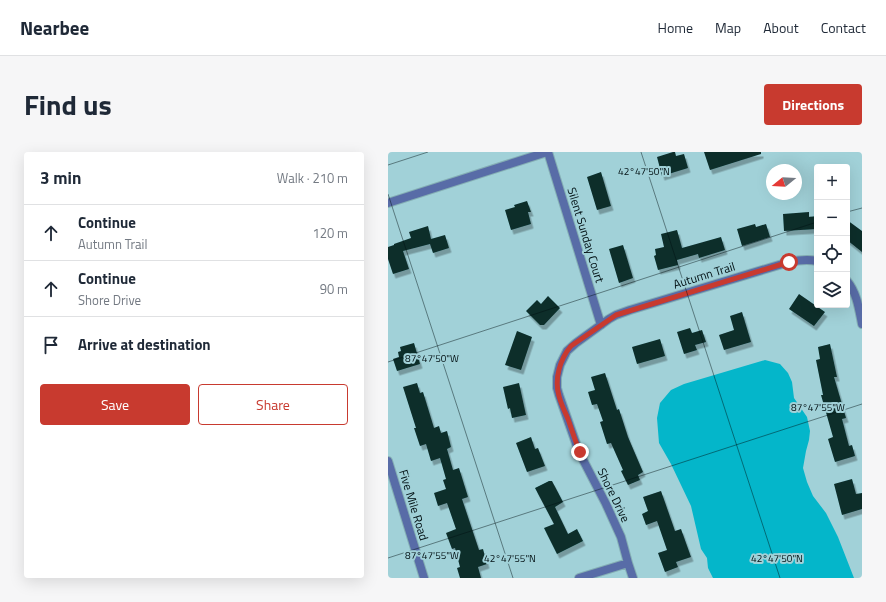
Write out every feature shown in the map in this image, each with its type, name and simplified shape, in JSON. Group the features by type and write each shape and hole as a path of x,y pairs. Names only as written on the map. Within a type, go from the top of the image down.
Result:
{"street":[{"path":"388,203 548,152"},
{"name":"Silent Sunday Court","path":"548,152 601,325"},
{"name":"Autumn Trail","path":"601,325 616,315 789,262 798,260 814,261"},
{"path":"850,284 856,297 862,324"},
{"name":"Shore Drive","path":"601,325 576,342 567,351 557,376 557,388 580,452 621,537 633,578"},
{"name":"Five Mile Road","path":"388,462 424,578"},
{"path":"579,578 628,563"}],"water":[{"path":"765,360 780,364 788,373 792,382 794,398 807,417 810,431 803,468 807,482 813,496 826,513 838,537 854,578 713,578 708,568 707,558 701,549 691,506 659,443 657,418 660,403 671,390 684,384"}],"building":[{"path":"675,152 676,156 684,154 688,168 662,176 657,157"},
{"path":"704,152 761,152 761,154 710,170"},
{"path":"601,172 611,206 597,210 587,177"},
{"path":"527,201 531,212 528,212 531,224 511,230 505,210 515,207 514,205"},
{"path":"809,212 809,217 814,216 814,229 784,231 783,214"},
{"path":"850,222 862,231 862,252 850,242"},
{"path":"755,224 756,227 766,224 770,237 742,246 737,229"},
{"path":"428,226 431,239 445,235 449,248 433,253 430,244 403,251 409,269 393,274 388,259 388,247 411,238 409,232"},
{"path":"677,230 682,248 721,237 725,250 699,258 698,254 677,260 678,265 658,270 654,256 656,255 655,249 664,247 661,234"},
{"path":"623,245 633,278 619,283 609,249"},
{"path":"799,294 814,304 814,308 819,308 825,312 814,326 789,309"},
{"path":"548,296 560,308 544,325 540,325 526,311 537,300 541,304"},
{"path":"742,312 751,342 724,350 719,335 734,330 730,316"},
{"path":"690,328 692,333 702,330 706,342 695,345 697,350 684,354 677,332"},
{"path":"517,331 532,337 521,370 505,365"},
{"path":"660,339 665,356 637,364 632,347"},
{"path":"414,343 420,364 397,371 393,359 399,357 398,352 401,351 400,347"},
{"path":"830,344 837,377 834,377 846,418 842,419 849,446 852,445 855,456 835,462 828,439 833,437 821,395 823,395 816,360 820,359 818,347"},
{"path":"605,373 617,410 619,409 628,437 643,472 638,475 640,480 628,485 621,471 623,470 611,443 607,444 600,422 603,421 597,404 592,405 588,392 595,390 591,377"},
{"path":"417,383 420,393 423,392 434,428 439,426 441,433 447,431 451,447 447,449 453,470 459,468 468,497 462,499 479,550 483,549 487,564 478,567 481,578 460,578 457,568 460,567 455,548 452,549 446,533 456,529 447,503 438,506 434,493 446,489 443,480 446,479 440,458 431,461 426,444 420,446 403,387"},
{"path":"519,383 526,415 512,418 510,408 508,409 503,387"},
{"path":"531,437 535,449 538,448 545,466 527,472 516,443"},
{"path":"852,479 856,494 862,493 862,509 842,515 834,484"},
{"path":"552,481 563,502 555,507 568,534 577,529 583,541 557,554 544,528 554,524 535,488"},
{"path":"661,491 675,531 681,529 691,557 676,562 678,567 665,572 658,553 667,550 657,521 646,525 642,514 648,511 643,497"}],"route":[{"path":"580,452 572,434 557,388 557,376 560,365 571,346 616,315 789,262"}]}
